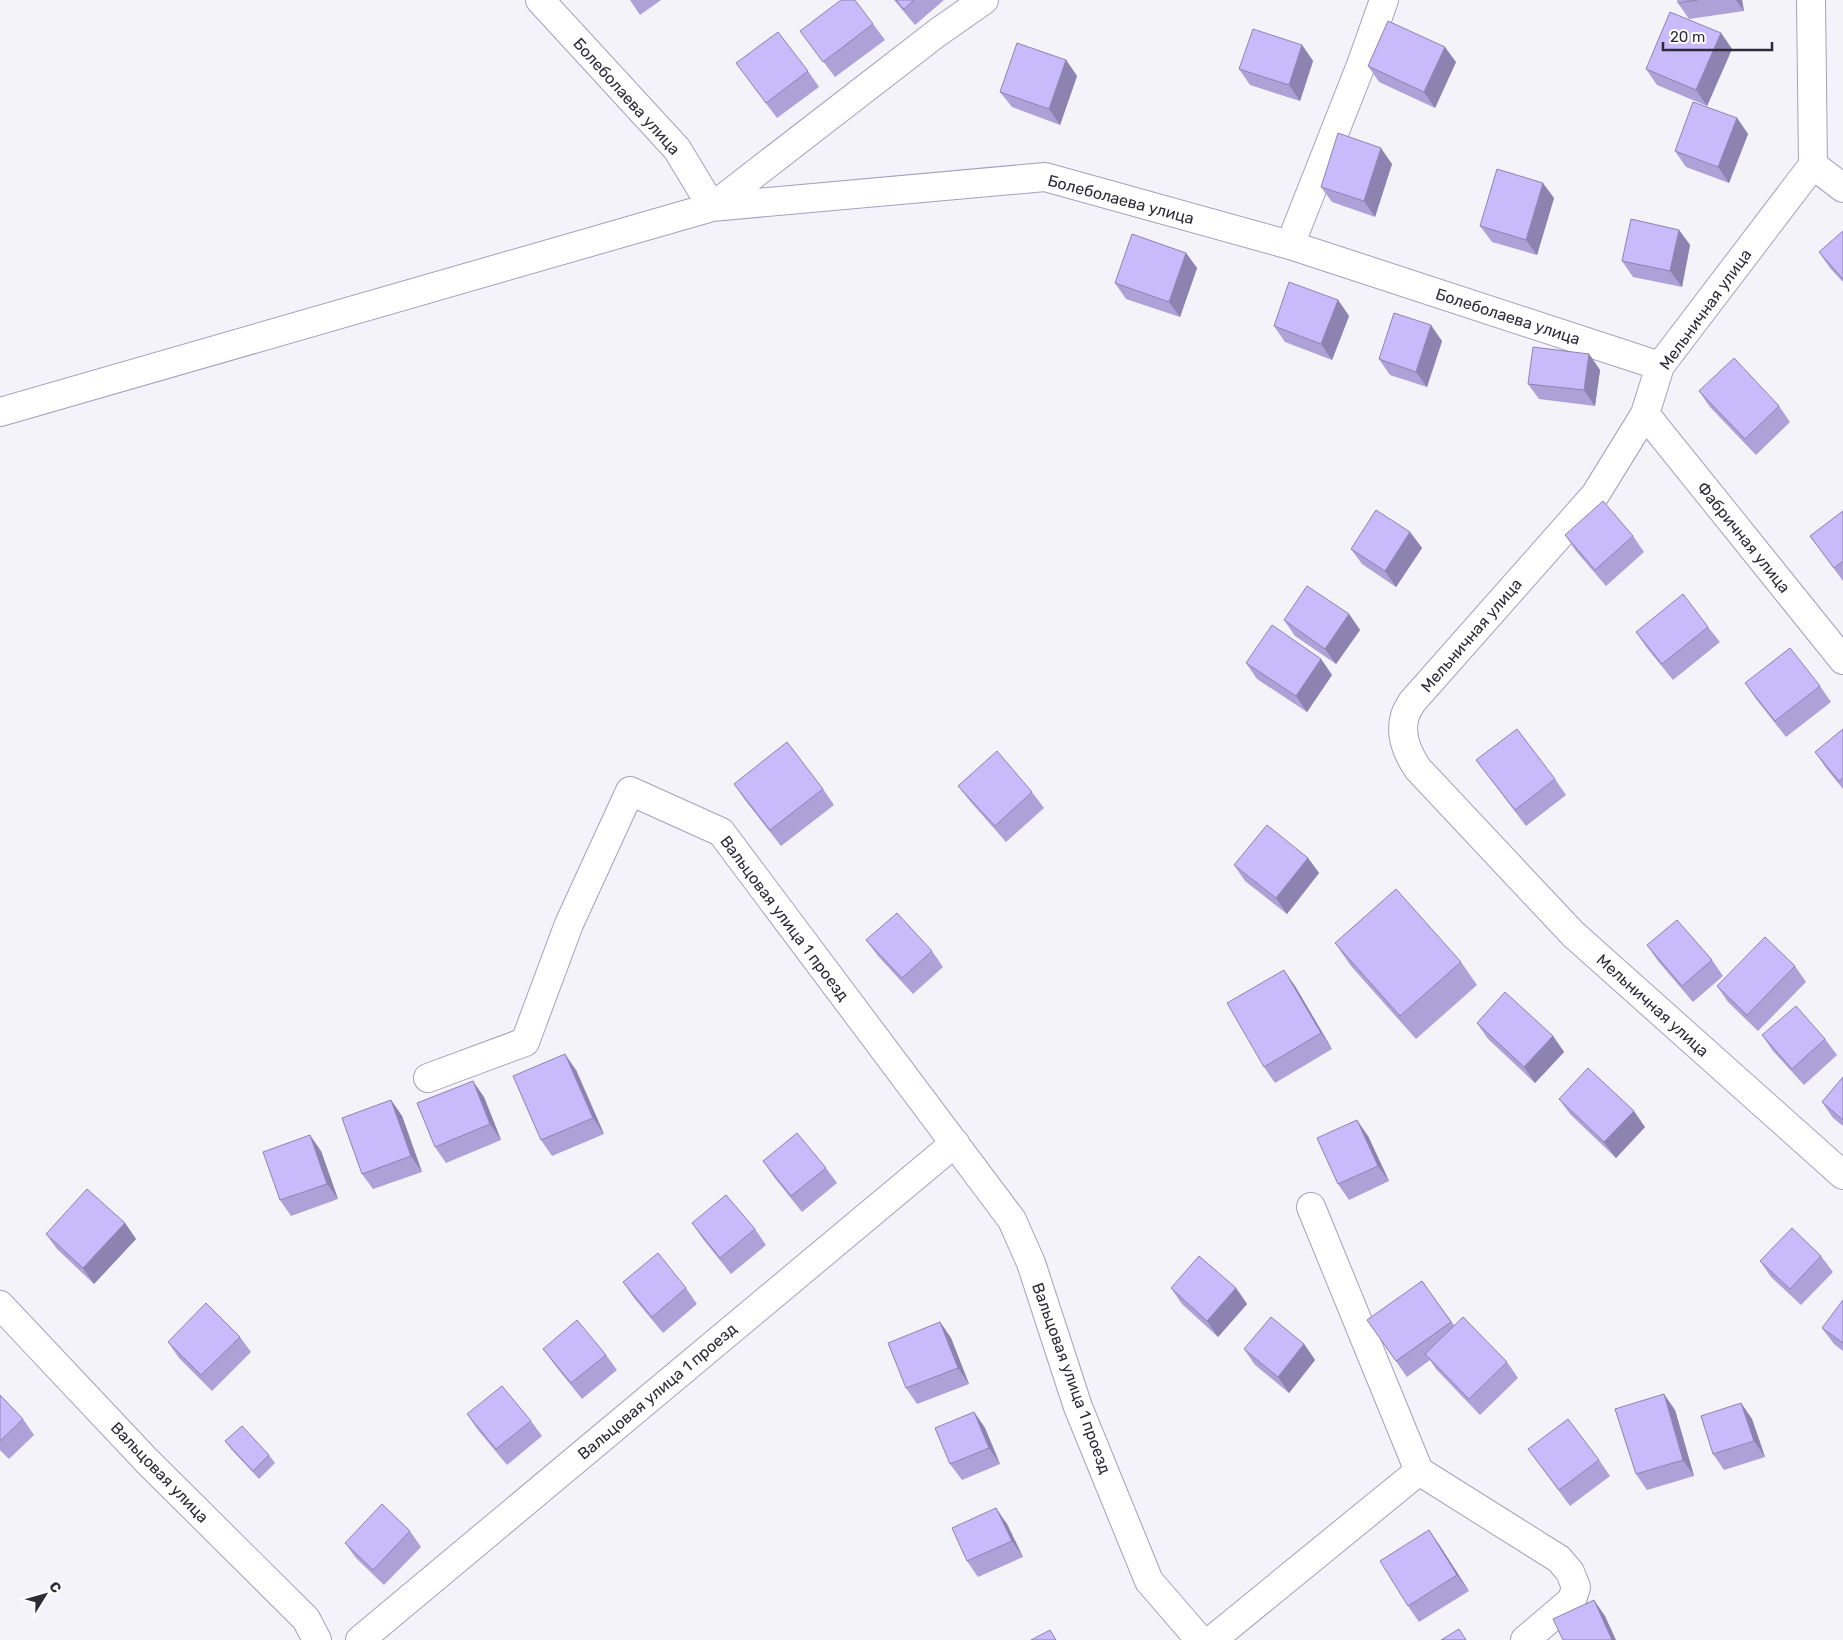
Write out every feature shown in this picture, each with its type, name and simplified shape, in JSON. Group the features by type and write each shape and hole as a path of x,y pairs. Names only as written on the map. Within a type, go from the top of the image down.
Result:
{"street":[{"name":"Болеболаева улица","path":"540,0 677,149 712,207 1045,176 1290,245 1660,366"},
{"path":"0,412 712,207 937,33 984,0"},
{"path":"1290,245 1361,65 1384,0"},
{"path":"1811,0 1813,165 1843,188"},
{"name":"Мельничная улица","path":"1813,165 1660,366 1645,414 1595,495 1412,702 1405,716 1404,736 1407,754 1418,769 1573,934 1843,1175"},
{"name":"Фабричная улица","path":"1645,414 1843,660"},
{"name":"Вальцовая улица 1 проезд","path":"428,1078 525,1042 569,924 630,791 721,832 1012,1220 1031,1263 1078,1407 1149,1581 1200,1640"},
{"name":"Вальцовая улица 1 проезд","path":"360,1640 955,1143"},
{"path":"1311,1207 1419,1471 1559,1559 1570,1572 1576,1587 1572,1600 1525,1640"},
{"name":"Вальцовая улица","path":"0,1305 147,1461 306,1620 317,1640"},
{"path":"1212,1640 1419,1471"}],"building":[{"path":"841,0 855,0 873,24 823,62 800,31"},
{"path":"896,0 914,0 904,9"},
{"path":"1678,0 1698,0 1678,3"},
{"path":"1670,12 1721,33 1696,90 1646,69"},
{"path":"1388,21 1445,47 1424,92 1368,66"},
{"path":"1253,29 1302,45 1289,85 1239,69"},
{"path":"778,32 808,71 766,103 736,63"},
{"path":"1017,43 1066,60 1049,109 1000,92"},
{"path":"1693,102 1737,118 1718,167 1675,151"},
{"path":"1338,133 1381,148 1364,201 1321,187"},
{"path":"1497,169 1543,183 1526,240 1480,226"},
{"path":"1631,219 1679,230 1670,271 1622,261"},
{"path":"1843,231 1843,279 1819,252"},
{"path":"1132,234 1186,253 1169,302 1115,283"},
{"path":"1289,282 1338,300 1321,344 1274,326"},
{"path":"1394,313 1431,325 1416,372 1379,359"},
{"path":"1533,347 1589,354 1584,390 1528,384"},
{"path":"1734,358 1779,406 1745,439 1699,391"},
{"path":"1603,501 1633,536 1595,570 1565,535"},
{"path":"1376,510 1410,532 1385,571 1351,549"},
{"path":"1843,511 1843,561 1834,568 1810,536"},
{"path":"1307,586 1349,614 1325,649 1284,620"},
{"path":"1683,594 1708,627 1662,664 1636,632"},
{"path":"1272,625 1321,659 1296,696 1246,663"},
{"path":"1790,648 1820,686 1775,721 1745,683"},
{"path":"1517,729 1555,779 1515,810 1476,760"},
{"path":"1843,729 1843,778 1839,781 1815,752"},
{"path":"787,742 823,789 770,830 734,784"},
{"path":"997,751 1032,792 995,826 958,786"},
{"path":"1267,825 1308,858 1276,898 1234,865"},
{"path":"1396,889 1461,962 1400,1016 1335,943"},
{"path":"897,913 932,951 902,978 866,940"},
{"path":"1677,920 1712,960 1682,986 1647,945"},
{"path":"1765,937 1795,966 1747,1015 1717,986"},
{"path":"1284,970 1321,1033 1264,1067 1227,1003"},
{"path":"1505,992 1553,1036 1524,1067 1477,1023"},
{"path":"1796,1006 1825,1039 1792,1069 1762,1035"},
{"path":"565,1054 593,1118 541,1140 513,1076"},
{"path":"1588,1068 1634,1111 1604,1142 1559,1099"},
{"path":"1843,1077 1843,1120 1822,1102"},
{"path":"473,1081 490,1124 435,1147 417,1103"},
{"path":"391,1100 411,1156 362,1174 342,1118"},
{"path":"1357,1120 1378,1166 1338,1184 1317,1138"},
{"path":"797,1133 826,1168 791,1196 763,1161"},
{"path":"310,1135 327,1184 280,1200 263,1152"},
{"path":"87,1189 125,1223 83,1268 46,1234"},
{"path":"726,1195 755,1229 720,1258 692,1223"},
{"path":"1792,1228 1821,1256 1790,1289 1760,1261"},
{"path":"658,1253 686,1288 652,1317 623,1282"},
{"path":"1199,1256 1236,1288 1207,1321 1171,1288"},
{"path":"1422,1281 1451,1322 1396,1361 1367,1320"},
{"path":"1843,1300 1843,1343 1822,1328"},
{"path":"206,1303 240,1337 201,1375 168,1342"},
{"path":"1271,1317 1304,1344 1278,1377 1244,1349"},
{"path":"1463,1317 1507,1362 1469,1399 1425,1354"},
{"path":"577,1320 606,1355 571,1383 543,1349"},
{"path":"940,1322 958,1368 906,1388 888,1343"},
{"path":"502,1386 531,1421 496,1449 467,1414"},
{"path":"1664,1394 1683,1460 1636,1474 1615,1409"},
{"path":"0,1395 23,1419 0,1441"},
{"path":"1741,1403 1754,1441 1713,1454 1701,1416"},
{"path":"974,1412 989,1448 950,1464 935,1428"},
{"path":"1568,1419 1599,1460 1559,1490 1528,1449"},
{"path":"242,1426 269,1455 253,1471 225,1441"},
{"path":"382,1504 410,1531 373,1570 345,1543"},
{"path":"996,1508 1012,1541 967,1561 952,1528"},
{"path":"1429,1530 1457,1575 1408,1606 1380,1561"},
{"path":"1594,1600 1612,1640 1563,1640 1553,1619"},
{"path":"1459,1629 1466,1640 1441,1640"},
{"path":"1050,1630 1056,1640 1031,1640"}]}
